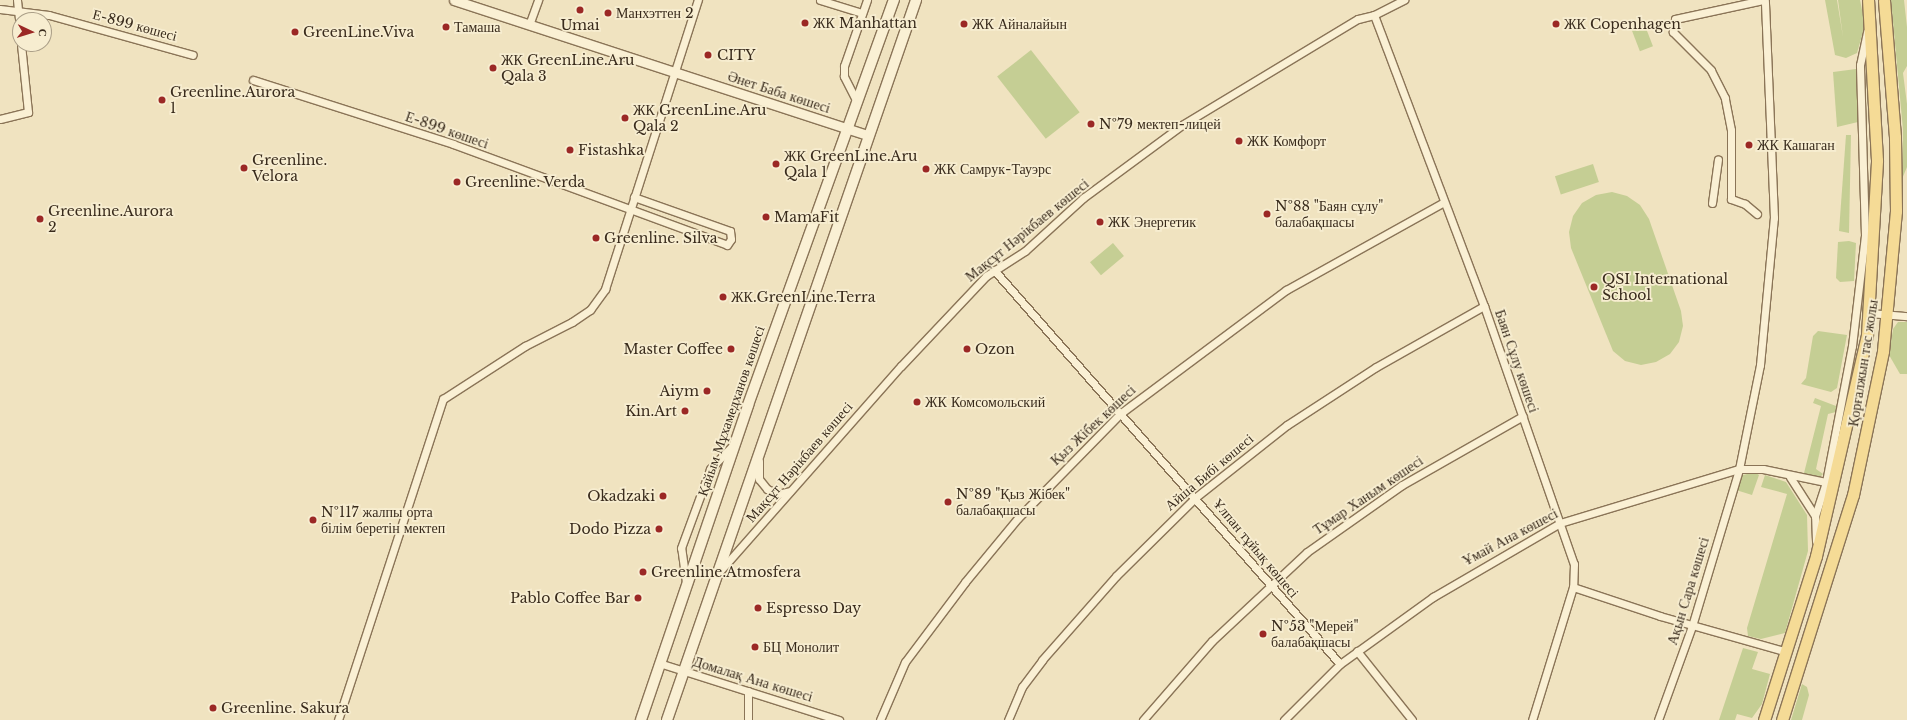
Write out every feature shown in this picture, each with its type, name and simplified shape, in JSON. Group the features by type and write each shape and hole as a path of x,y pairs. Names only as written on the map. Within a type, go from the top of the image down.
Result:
{"main road":[{"name":"Қайым Мұхамедханов көшесі","path":"641,720 686,582 734,445 894,0"},
{"path":"669,717 682,671 759,446 916,0"},
{"name":"Қорғалжын тас жолы","path":"1764,720 1787,652 1816,556 1860,378 1870,313 1877,160 1871,16 1868,0"},
{"name":"Қорғалжын тас жолы","path":"1782,720 1853,495 1879,378 1888,315 1896,211 1896,144 1884,0"},
{"path":"1787,652 1802,656"}],"street":[{"path":"17,0 18,12"},
{"name":"Әнет Баба көшесі","path":"454,0 868,135"},
{"path":"529,25 538,0"},
{"path":"338,720 443,400 525,346 572,322 590,310 605,289 698,0"},
{"path":"820,0 862,12"},
{"path":"857,102 844,76 844,66 867,0"},
{"name":"Мақсұт Нәрікбаев көшесі","path":"714,577 901,366 994,270 1025,251 1084,198 1182,125 1358,18 1374,15 1404,0"},
{"path":"1757,214 1745,204 1731,199 1731,130 1725,98 1711,70 1673,32 1675,19 1764,0"},
{"name":"Ақын Сара көшесі","path":"1658,720 1692,626 1739,469 1760,365 1774,218 1764,0"},
{"name":"Е-899 көшесі","path":"0,9 18,9 193,54"},
{"name":"Баян Сұлу көшесі","path":"1374,15 1389,47 1442,203 1484,306 1574,564 1573,587 1532,720"},
{"path":"1816,556 1815,516 1826,482 1852,346 1865,235 1860,65 1871,16"},
{"path":"0,119 28,112 22,52"},
{"name":"Е-899 көшесі","path":"253,80 453,144 727,245 731,239 730,231 634,197"},
{"path":"1712,203 1718,158"},
{"name":"Қыз Жібек көшесі","path":"880,720 905,662 965,582 1018,518 1121,413 1286,290 1442,203"},
{"name":"Ұлпан тұйық көшесі","path":"994,270 1196,497 1270,586 1340,664"},
{"name":"Айша Бибі көшесі","path":"1008,720 1022,686 1042,660 1116,576 1196,497 1287,425 1376,367 1484,306"},
{"path":"1870,313 1907,316"},
{"name":"Тұмар Ханым көшесі","path":"1142,720 1212,641 1270,586 1349,520 1523,416"},
{"path":"686,582 681,548 710,469 734,445"},
{"path":"759,446 759,480 767,489 778,494 790,491"},
{"name":"Ұмай Ана көшесі","path":"1284,720 1340,664 1358,651 1466,575 1560,523 1739,469 1763,469 1790,477 1826,482"},
{"path":"1790,477 1815,516"},
{"path":"1573,587 1692,626 1787,652"},
{"path":"1358,651 1412,720"},
{"name":"Домалақ Ана көшесі","path":"659,663 838,720"},
{"path":"748,691 748,720"}],"green space":[{"path":"1825,0 1837,0 1843,37 1838,0 1860,0 1865,25 1857,53 1846,58 1835,55"},
{"path":"1891,0 1904,0 1907,27 1907,66 1903,73 1907,104 1907,167 1902,179 1903,130"},
{"path":"1644,23 1653,46 1640,51 1631,28"},
{"path":"1031,50 1080,112 1046,139 997,76"},
{"path":"1856,69 1858,122 1837,127 1833,72"},
{"path":"1846,135 1851,135 1849,233 1839,231"},
{"path":"1593,164 1599,182 1561,194 1555,176"},
{"path":"1612,192 1627,196 1640,205 1649,219 1681,311 1683,326 1679,342 1670,354 1656,362 1641,365 1625,361 1613,351 1571,248 1569,232 1573,216 1582,203 1596,195"},
{"path":"1849,241 1856,243 1854,281 1840,282 1836,278 1838,242"},
{"path":"1113,243 1124,256 1101,275 1090,262"},
{"path":"1898,322 1907,322 1907,374 1900,374 1889,355 1893,329"},
{"path":"1818,331 1847,335 1837,388 1831,392 1801,384 1806,378 1813,336"},
{"path":"1815,398 1836,406 1836,412 1828,414 1816,469 1823,474 1820,477 1794,473 1804,473 1821,406 1813,403"},
{"path":"1754,472 1759,475 1752,495 1736,490 1740,476"},
{"path":"1765,475 1786,482 1807,515 1808,551 1785,633 1761,639 1748,636 1747,628 1787,494 1761,487"},
{"path":"1743,648 1758,652 1752,669 1770,674 1762,704 1752,718 1737,714 1735,720 1719,720"},
{"path":"1802,684 1807,687 1809,695 1802,720 1791,720"}],"place":[{"name":"Umai","path":"580,10"},
{"name":"Манхэттен 2","path":"608,13"},
{"name":"ЖК Manhattan","path":"805,23"},
{"name":"ЖК Айналайын","path":"964,24"},
{"name":"ЖК Copenhagen","path":"1556,24"},
{"name":"Тамаша","path":"446,27"},
{"name":"GreenLine.Viva","path":"295,32"},
{"name":"CITY","path":"708,55"},
{"name":"ЖК GreenLine.Aru Qala 3","path":"493,68"},
{"name":"Greenline.Aurora 1","path":"162,100"},
{"name":"ЖК GreenLine.Aru Qala 2","path":"625,118"},
{"name":"№79 мектеп-лицей","path":"1091,124"},
{"name":"ЖК Комфорт","path":"1239,141"},
{"name":"ЖК Кашаган","path":"1749,145"},
{"name":"Fistashka","path":"570,150"},
{"name":"ЖК GreenLine.Aru Qala 1","path":"776,164"},
{"name":"Greenline. Velora","path":"244,168"},
{"name":"ЖК Самрук-Тауэрс","path":"926,169"},
{"name":"Greenline. Verda","path":"457,182"},
{"name":"№88 \"Баян сұлу\" балабақшасы","path":"1267,214"},
{"name":"MamaFit","path":"766,217"},
{"name":"Greenline.Aurora 2","path":"40,219"},
{"name":"ЖК Энергетик","path":"1100,222"},
{"name":"Greenline. Silva","path":"596,238"},
{"name":"QSI International School","path":"1594,287"},
{"name":"ЖК.GreenLine.Terra","path":"723,297"},
{"name":"Master Coffee","path":"731,349"},
{"name":"Ozon","path":"967,349"},
{"name":"Aiym","path":"707,391"},
{"name":"ЖК Комсомольский","path":"917,402"},
{"name":"Kin.Art","path":"685,411"},
{"name":"Okadzaki","path":"663,496"},
{"name":"№89 \"Қыз Жібек\" балабақшасы","path":"948,502"},
{"name":"№117 жалпы орта білім беретін мектеп","path":"313,520"},
{"name":"Dodo Pizza","path":"659,529"},
{"name":"Greenline.Atmosfera","path":"643,572"},
{"name":"Pablo Coffee Bar","path":"638,598"},
{"name":"Espresso Day","path":"758,608"},
{"name":"№53 \"Мерей\" балабақшасы","path":"1263,634"},
{"name":"БЦ Монолит","path":"755,647"},
{"name":"Greenline. Sakura","path":"213,708"}]}
